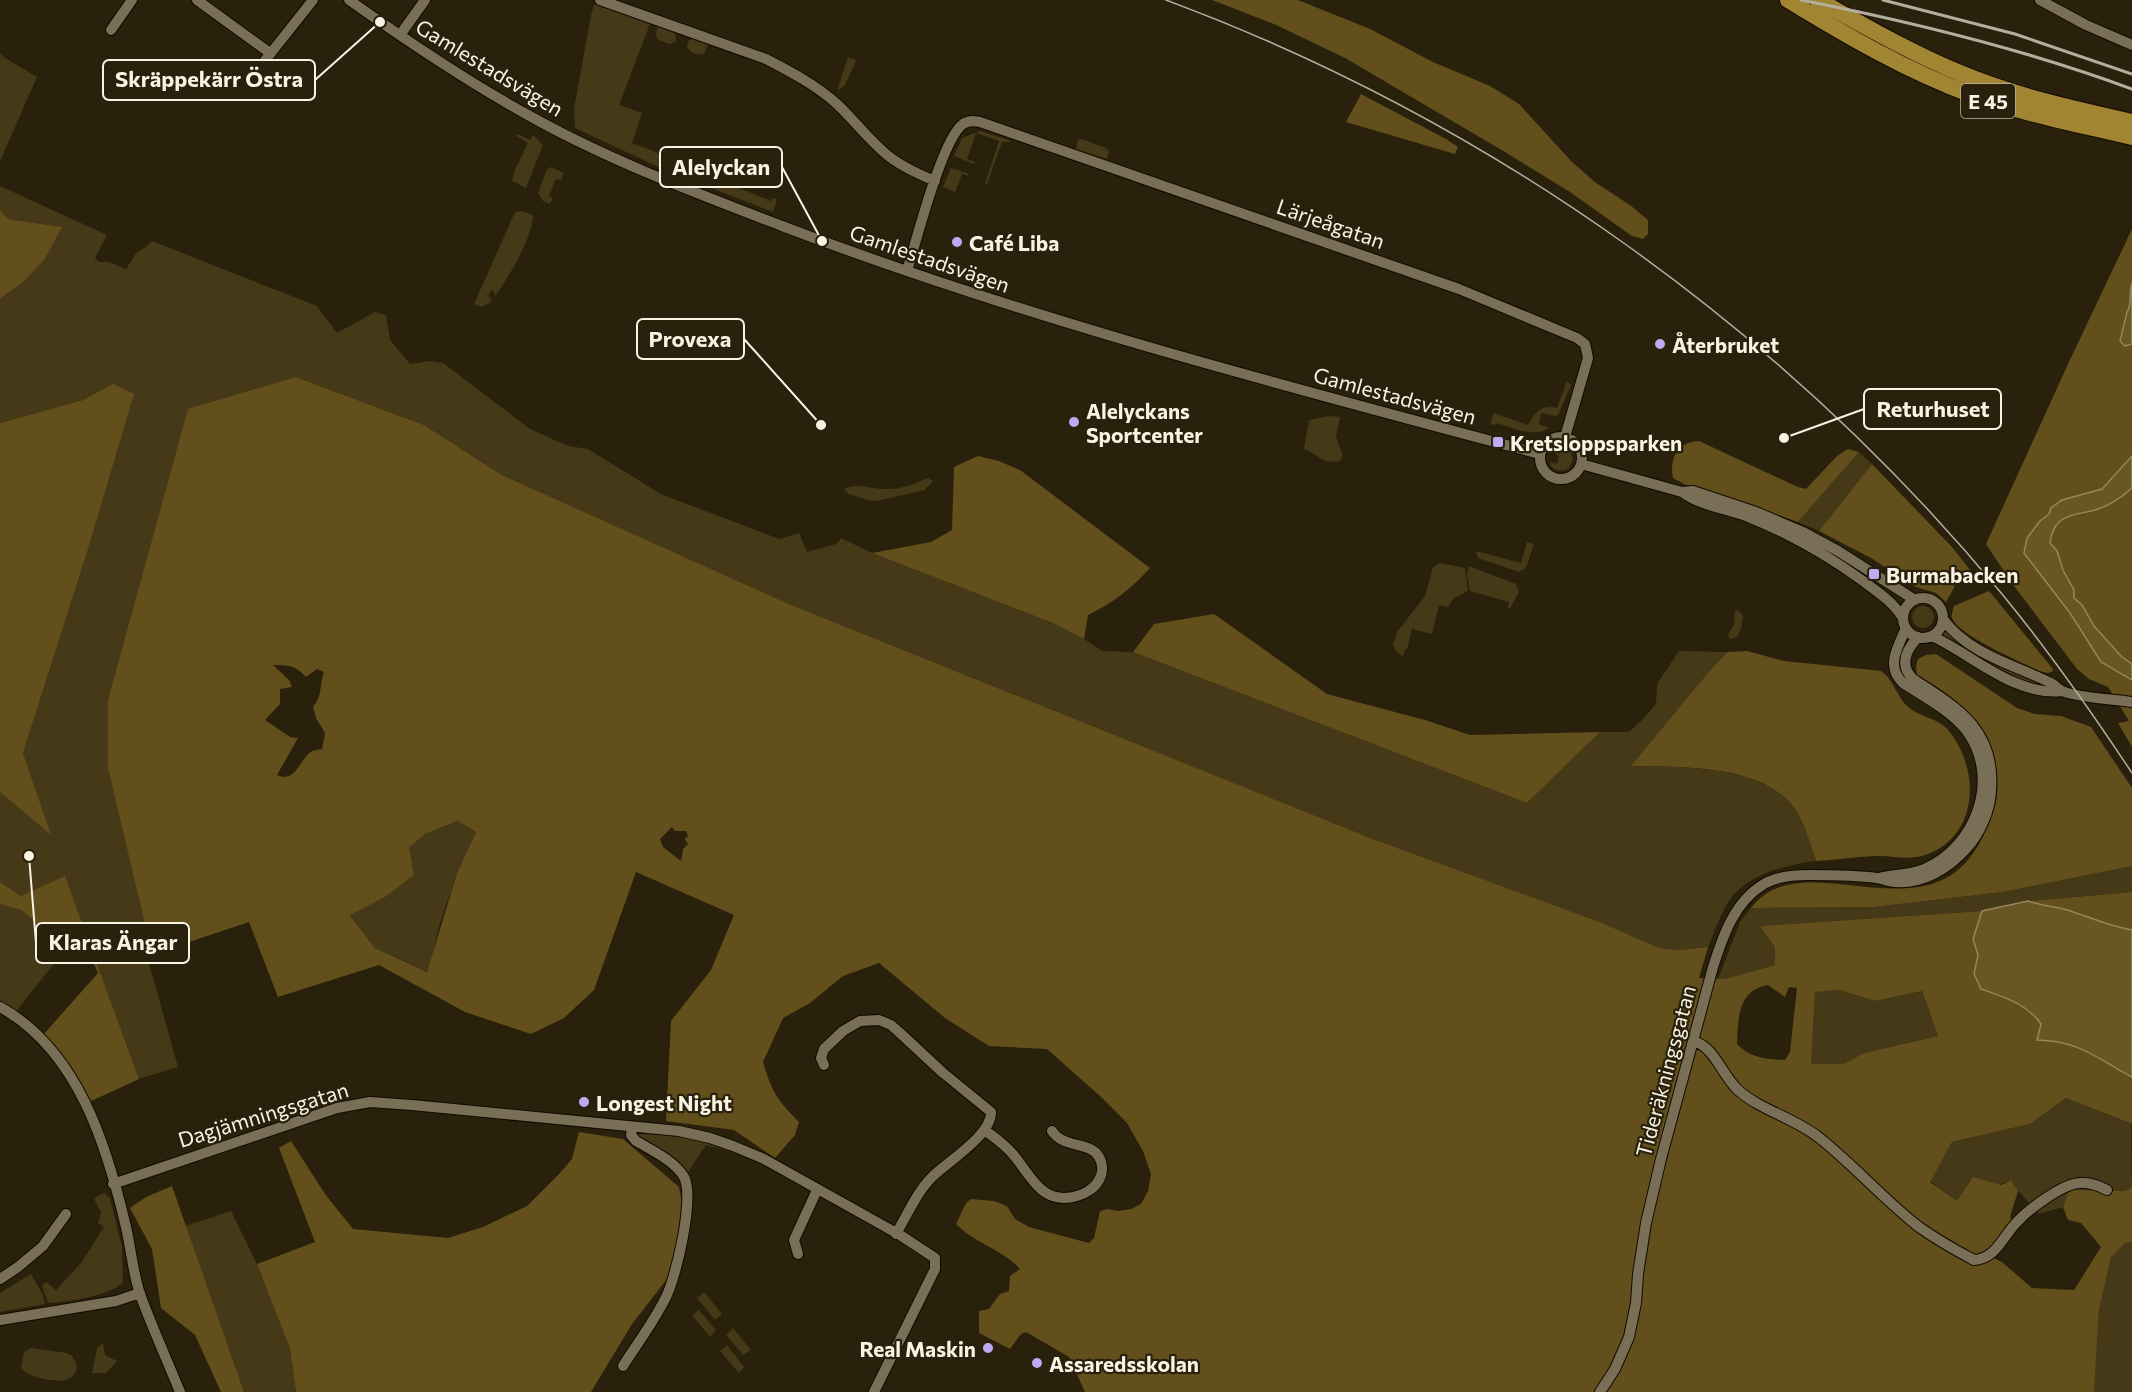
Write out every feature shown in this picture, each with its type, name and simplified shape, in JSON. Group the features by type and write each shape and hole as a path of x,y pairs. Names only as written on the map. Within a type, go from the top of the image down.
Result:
{"highway":[{"name":"E 45","path":"1788,0 1852,39 1944,84 2040,116 2132,137"},
{"name":"E 45","path":"1818,0 1913,52 1973,78 2025,96 2132,122"}],"street":[{"path":"111,30 132,0"},
{"path":"197,0 270,53"},
{"path":"263,63 312,0"},
{"name":"Gamlestadsvägen","path":"349,0 521,111 607,155 702,195 907,271 1012,307 1186,358 1540,454"},
{"path":"400,35 425,0"},
{"path":"600,0 766,59 790,71 836,103 886,154 907,168 935,181 907,271"},
{"path":"2040,0 2086,25 2132,45"},
{"name":"Lärjeågatan","path":"935,181 953,135 962,124 968,121 980,122 1475,295 1577,338 1585,344 1588,358 1565,437"},
{"path":"1555,437 1565,437 1579,447 1582,455 1581,464 1573,475 1565,479 1556,479 1543,470 1540,454 1548,441 1555,437"},
{"path":"1581,464 1682,492 1693,491 1803,531 1915,600"},
{"path":"1682,492 1690,498 1745,516 1804,542 1896,607 1912,634 1918,637 1932,636 2016,682 2049,693 2062,691 2132,702"},
{"path":"1904,623 1907,606 1915,600 1925,598 1935,602 1941,610 1943,619 1953,631 1982,651 2018,670 2052,683 2062,691"},
{"path":"1932,636 1940,629 1943,619"},
{"name":"Tideräkningsgatan","path":"1600,1392 1621,1357 1633,1324 1646,1223 1692,1041 1721,941 1733,916 1754,891 1765,883 1787,876 1879,878 1924,870 1949,854 1962,841 1974,821 1982,792 1981,764 1975,744 1953,717 1897,677 1893,666 1894,654 1904,623"},
{"name":"Tideräkningsgatan","path":"1879,878 1892,882 1910,882 1928,877 1948,866 1963,854 1976,837 1985,818 1991,795 1990,764 1979,734 1960,711 1913,679 1907,672 1905,656 1918,637"},
{"path":"0,1007 26,1025 61,1062 71,1077 96,1130 114,1184 140,1293 180,1392"},
{"path":"824,1065 821,1058 824,1049 849,1026 869,1019 884,1022 899,1032 942,1072 990,1110 991,1119 984,1130 961,1153 930,1178 896,1234"},
{"path":"1692,1041 1704,1045 1738,1090 1814,1134 1851,1164 1919,1227 1974,1260 1983,1260 1991,1255 2017,1221 2060,1191 2079,1183 2098,1185 2107,1190"},
{"name":"Dagjämningsgatan","path":"114,1184 324,1112 370,1102 679,1131 733,1146 764,1159 896,1234 936,1260 936,1265 874,1392"},
{"path":"623,1366 666,1298 681,1250 687,1207 684,1177 674,1166 636,1141 631,1135 632,1127"},
{"path":"984,1130 1010,1151 1034,1184 1042,1191 1060,1197 1083,1194 1100,1179 1102,1170 1100,1158 1092,1150 1069,1144 1052,1131"},
{"path":"798,1254 794,1240 818,1190"},
{"path":"0,1279 43,1246 66,1214"},
{"path":"0,1320 116,1301 140,1293"}],"shaded area":[{"path":"1212,0 1298,0 1370,29 1433,62 1490,86 1519,104 1571,161 1596,183 1648,220 1648,234 1643,239 1632,236 1570,192 1345,58 1274,24"},
{"path":"594,5 650,24 619,105 642,113 632,143 706,171 705,174 771,201 773,198 777,199 773,212 665,170 575,128 574,109"},
{"path":"658,26 675,32 676,42 669,44 657,39"},
{"path":"693,38 709,43 703,55 693,53 687,48 688,41"},
{"path":"0,53 37,77 0,161"},
{"path":"848,57 856,60 845,85 839,90 838,88"},
{"path":"1361,94 1446,139 1458,147 1455,154 1346,122"},
{"path":"980,131 1010,142 1002,142 987,184 985,184 999,141 976,133 967,159 975,162 974,164 954,156 962,138"},
{"path":"518,134 530,140 533,135 543,145 526,188 512,181 528,143 516,136"},
{"path":"1082,139 1106,148 1109,151 1107,159 1076,149 1078,140"},
{"path":"551,167 564,173 561,180 556,179 549,196 553,198 550,204 543,201 538,193 547,169"},
{"path":"951,168 967,173 969,176 962,174 955,192 943,187"},
{"path":"0,186 107,235 95,258 99,262 109,262 126,269 136,253 152,241 317,306 337,333 375,312 386,315 390,340 410,364 429,361 443,363 530,429 568,446 588,449 661,494 779,539 799,533 807,552 836,544 841,538 872,553 1053,623 1102,651 1133,652 1527,803 1600,732 1629,732 1640,722 1656,704 1657,684 1679,651 1727,652 1632,766 1720,771 1764,784 1781,795 1795,809 1816,861 1791,865 1766,873 1744,886 1727,904 1708,947 1679,950 1659,948 1600,922 1373,839 789,604 502,475 424,425 296,377 147,932 147,956 178,1067 139,1079 65,877 21,896 0,882 0,792 50,834 23,753 84,562 112,385 83,400 0,423 0,299 23,282 61,227 8,219 0,210"},
{"path":"0,210 8,219 62,227 44,260 23,282 0,299"},
{"path":"522,211 533,215 529,234 519,257 495,296 493,290 490,291 489,296 492,301 482,307 474,304 515,212"},
{"path":"2132,229 2132,747 2118,723 2129,721 2108,687 2089,679 2077,669 2011,582 1986,544"},
{"path":"2132,283 2132,344 2125,346 2120,341"},
{"path":"296,377 424,425 502,475 789,604 1373,839 1600,922 1659,948 1679,950 1708,947 1699,978 1725,979 1775,965 1775,947 1760,926 1982,911 1973,939 1978,955 1974,974 1981,989 2006,998 2029,1011 2041,1024 2038,1040 2077,1047 2132,1077 2132,1124 2066,1098 2030,1124 1952,1142 1930,1182 1957,1201 1973,1177 2001,1185 2011,1180 2018,1191 2010,1217 2015,1223 1991,1257 2002,1262 2032,1288 2074,1290 2101,1247 2081,1223 2068,1220 2063,1207 2069,1190 2125,1191 2132,1187 2132,1242 2125,1243 2111,1257 2099,1310 2094,1392 1085,1392 1069,1357 1026,1332 1021,1334 1010,1349 979,1333 979,1311 989,1309 1000,1294 1009,1291 1010,1276 1020,1269 1005,1256 963,1231 956,1224 966,1203 971,1199 994,1201 1007,1206 1015,1219 1029,1227 1089,1243 1094,1238 1100,1211 1131,1209 1141,1204 1148,1191 1151,1174 1143,1151 1127,1123 1047,1049 989,1046 945,1018 879,963 843,976 810,1003 783,1018 763,1062 776,1095 799,1122 795,1135 775,1158 734,1130 666,1121 671,1021 711,970 734,915 636,872 594,990 564,1018 531,1034 465,1012 379,965 278,997 249,922 147,956 147,932 108,768 108,700 188,409","holes":["273,665 295,668 306,677 317,669 324,672 320,694 313,707 316,718 325,733 322,749 312,751 293,773 283,777 277,775 298,738 290,737 265,720 280,704 280,689 292,687 289,680","458,821 476,832 457,873 427,972 375,948 350,915 385,897 414,875 409,848 425,834","672,827 675,831 686,831 688,836 685,839 688,844 683,849 681,861 663,847 660,839","1768,985 1785,997 1789,987 1797,988 1790,1052 1785,1060 1753,1055 1737,1044 1739,1015 1745,999 1751,993","1839,990 1875,1001 1922,991 1938,1036 1864,1053 1843,1064 1811,1064 1815,992"]},
{"path":"1567,381 1571,385 1558,415 1541,413 1539,424 1549,428 1530,432 1496,423 1495,425 1490,424 1494,413 1528,425 1533,416 1543,408 1557,408"},
{"path":"113,384 134,394 84,562 23,753 51,835 0,792 0,423 83,400"},
{"path":"1329,416 1340,417 1336,437 1343,456 1340,461 1329,462 1304,449 1309,420"},
{"path":"1699,441 1806,489 1837,456 1848,449 1859,452 1798,522 1684,484 1673,478 1672,464 1677,452 1686,444"},
{"path":"1561,446 1570,450 1573,459 1569,468 1560,471 1549,462 1557,464 1559,456 1553,452 1550,453"},
{"path":"1859,452 1872,464 1819,531 1798,522"},
{"path":"978,456 999,461 1020,470 1150,568 1121,595 1088,615 1084,639 1053,623 872,553 931,542 952,530 954,467"},
{"path":"2132,456 2132,488 2105,506 2063,519 2054,529 2050,543 2057,551 2063,570 2074,590 2074,598 2082,605 2094,626 2122,657 2132,664 2132,680 2101,662 2070,613 2024,553 2027,538 2040,521 2049,514 2051,508 2062,500 2102,489"},
{"path":"1872,464 1952,547 1971,571 1955,575 1954,588 1946,602 1936,593 1916,587 1871,558 1819,531"},
{"path":"928,478 933,481 925,490 877,501 849,494 844,489 855,486 898,488"},
{"path":"1527,542 1534,544 1526,568 1519,572 1478,558 1476,551 1521,563"},
{"path":"1440,563 1465,568 1468,591 1453,599 1448,607 1439,605 1432,634 1412,629 1403,656 1396,651 1393,645 1397,632 1425,596 1433,567"},
{"path":"1469,566 1516,584 1519,592 1510,608 1508,608 1509,602 1470,591 1467,574"},
{"path":"1989,591 2053,669 2052,672 2039,671 1992,648 1967,633 1953,620 1954,606"},
{"path":"1923,606 1931,609 1934,617 1931,625 1923,628 1915,625 1912,617 1915,609"},
{"path":"1738,610 1743,616 1741,629 1737,637 1730,639 1728,635 1734,624 1735,611"},
{"path":"1214,614 1327,694 1425,720 1470,735 1600,732 1527,803 1133,652 1154,624"},
{"path":"1945,629 2052,687 2050,689 2013,677 1990,666 1940,635"},
{"path":"1747,651 1784,661 1881,671 1885,674 1908,707 1944,726 1959,746 1966,763 1969,800 1965,818 1956,833 1943,846 1918,857 1875,856 1816,861 1795,809 1781,794 1763,783 1720,771 1631,766 1727,652"},
{"path":"1936,654 2017,708 2035,714 2061,716 2091,727 2132,788 2132,866 2003,892 1874,907 1751,908 1774,890 1802,883 1833,883 1900,889 1932,884 1960,869 1982,838 1993,812 1997,796 1996,768 1986,737 1968,712 1944,692 1917,675 1918,659"},
{"path":"459,821 476,832 457,873 440,923 428,972 375,948 350,914 385,897 409,848 425,834"},
{"path":"2132,866 2132,892 2028,901 1982,911 1761,926 1775,947 1775,965 1718,979 1740,922 1751,908 1874,907 2003,892"},
{"path":"65,876 139,1079 89,1102 70,1066 43,1035 98,973 90,955 67,947 21,910 0,904 0,882 21,896"},
{"path":"2132,892 2132,930 2064,909 2028,901"},
{"path":"2028,901 2064,909 2132,930 2132,1077 2076,1047 2037,1040 2041,1024 2029,1011 2014,1002 1981,989 1974,974 1978,955 1973,939 1982,911"},
{"path":"0,904 21,910 67,947 15,1013 0,1001"},
{"path":"1839,990 1875,1001 1922,991 1938,1036 1864,1053 1843,1064 1811,1064 1815,992"},
{"path":"2066,1098 2131,1124 2132,1187 2125,1191 2069,1190 2063,1207 2039,1214 2011,1180 1957,1201 1930,1181 1952,1142 2030,1124"},
{"path":"639,1131 701,1139 739,1154 706,1145 688,1175 640,1138"},
{"path":"579,1132 623,1139 679,1187 682,1203 680,1236 667,1279 632,1324 591,1392 296,1392 290,1349 257,1264 315,1242 279,1148 291,1141 325,1194 353,1229 448,1238 483,1227 527,1206 572,1159"},
{"path":"172,1186 244,1392 221,1392 195,1335 161,1308 152,1249 130,1208 146,1197"},
{"path":"104,1193 110,1198 122,1247 123,1282 99,1295 48,1303 42,1286 46,1282 56,1290 81,1263 104,1227 98,1223 101,1212 94,1199"},
{"path":"231,1211 257,1264 290,1349 296,1392 244,1392 185,1226"},
{"path":"2132,1242 2132,1392 2094,1392 2099,1310 2111,1256 2125,1243"},
{"path":"31,1274 43,1295 45,1304 0,1312 0,1293"},
{"path":"704,1292 722,1314 715,1320 697,1298"},
{"path":"699,1310 716,1330 710,1337 692,1315"},
{"path":"733,1328 751,1350 743,1355 726,1335"},
{"path":"103,1343 105,1355 117,1361 106,1373 92,1373 97,1348"},
{"path":"727,1345 744,1367 739,1373 720,1351"},
{"path":"31,1348 67,1353 72,1356 77,1366 75,1373 70,1378 59,1381 44,1379 24,1371 21,1368 24,1352"}],"tram line":[{"path":"1166,0 1286,49 1402,106 1514,171 1623,242 1726,321 1824,406 1916,497 2002,594 2069,682 2132,773"}],"railway":[{"path":"1801,0 2009,49 2132,89"},
{"path":"1883,0 2015,34 2132,74"}],"place":[{"name":"Skräppekärr Östra","path":"380,22"},
{"name":"Alelyckan","path":"822,241"},
{"name":"Café Liba","path":"957,242"},
{"name":"Återbruket","path":"1660,344"},
{"name":"Alelyckans Sportcenter","path":"1074,422"},
{"name":"Provexa","path":"821,425"},
{"name":"Returhuset","path":"1784,438"},
{"name":"Kretsloppsparken","path":"1498,442"},
{"name":"Burmabacken","path":"1874,574"},
{"name":"Klaras Ängar","path":"29,856"},
{"name":"Longest Night","path":"584,1102"},
{"name":"Real Maskin","path":"988,1348"},
{"name":"Assaredsskolan","path":"1037,1363"}]}
